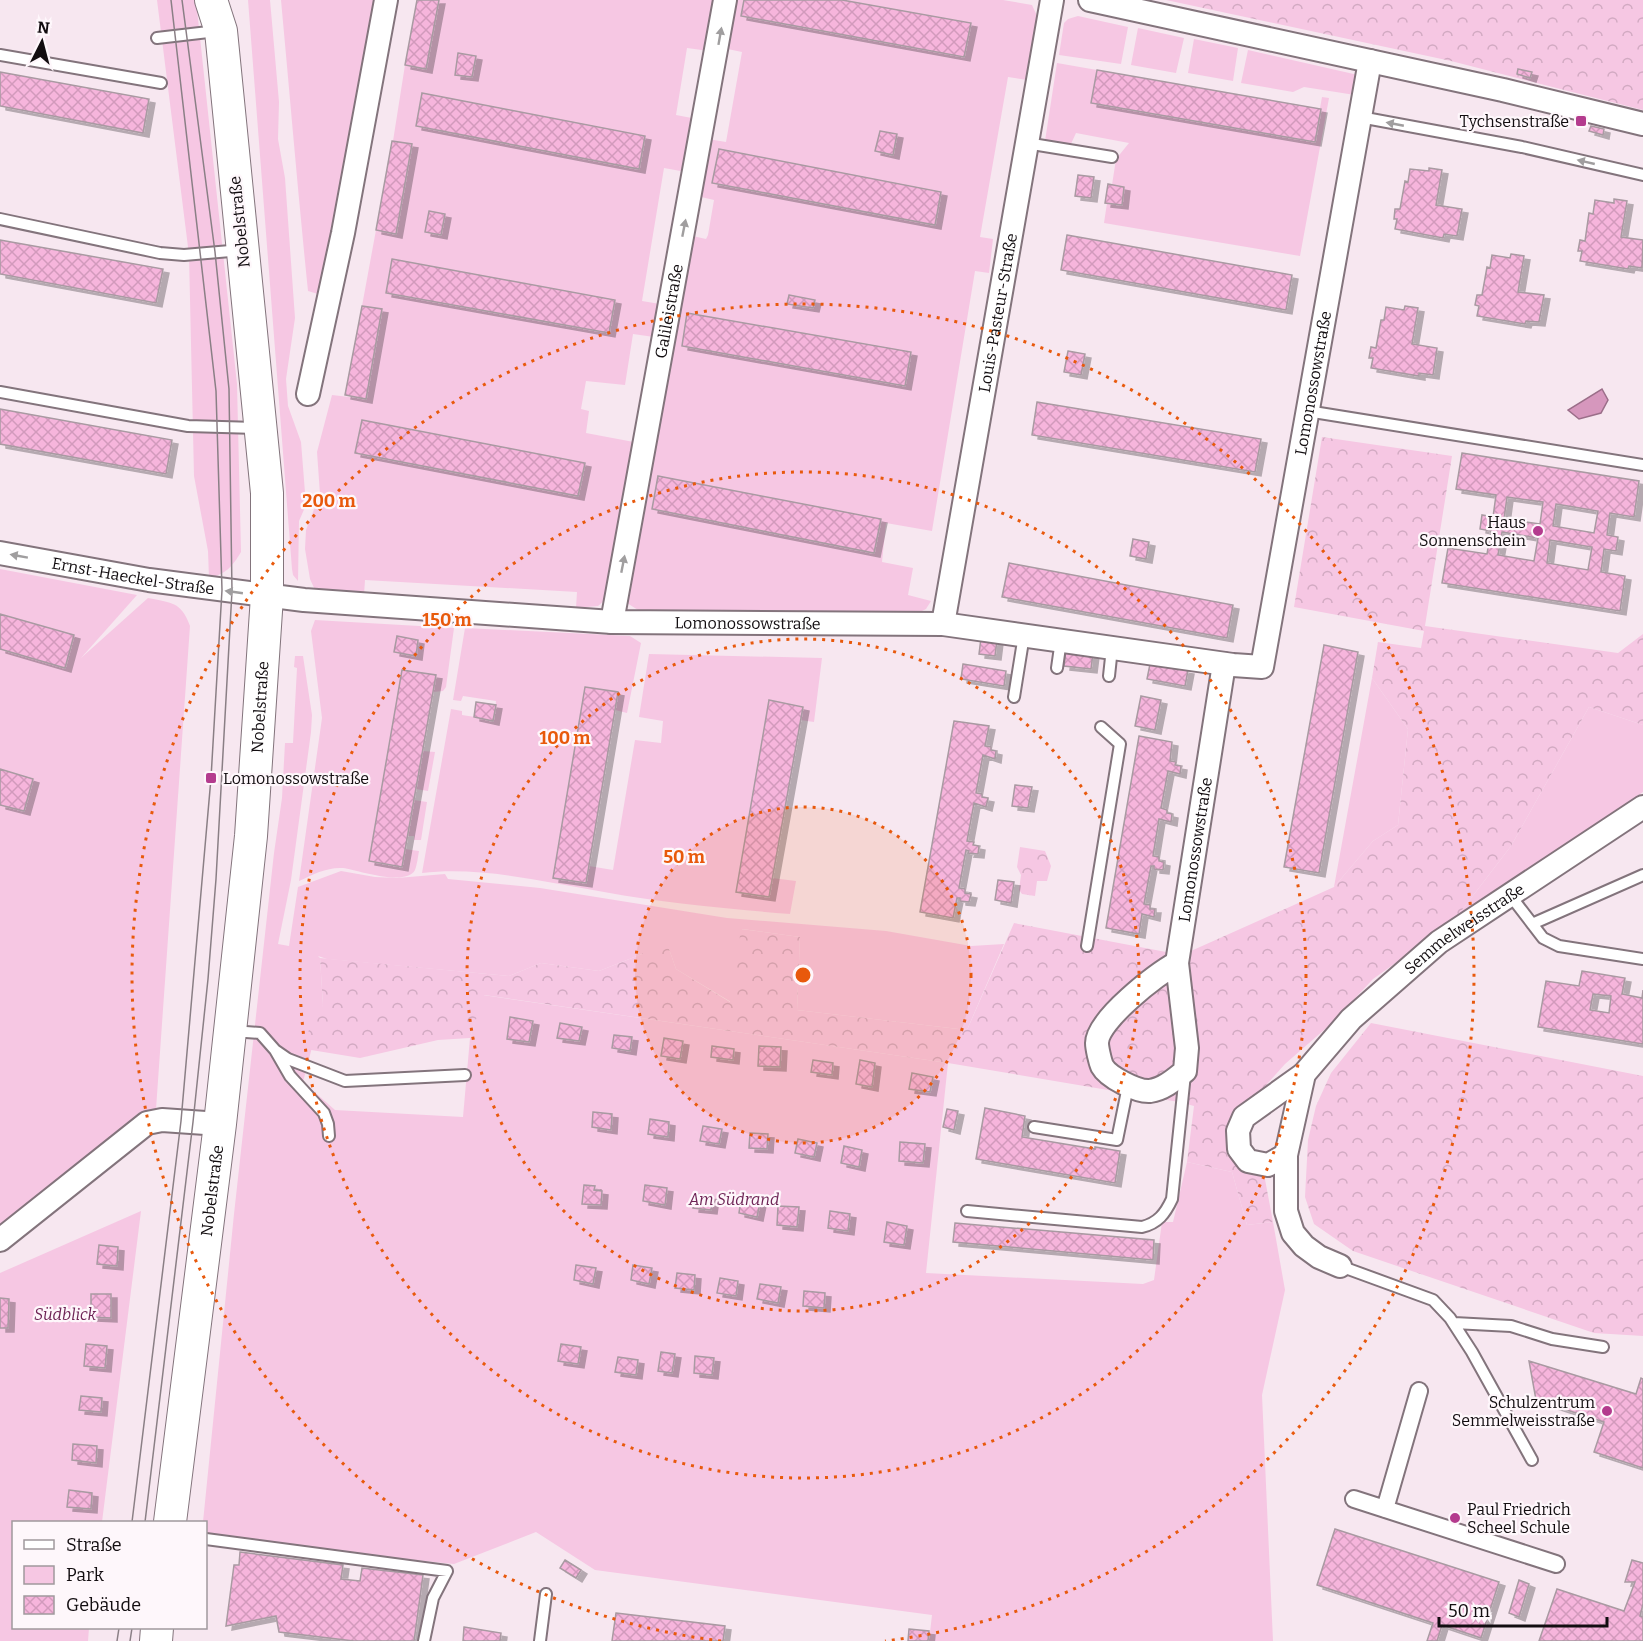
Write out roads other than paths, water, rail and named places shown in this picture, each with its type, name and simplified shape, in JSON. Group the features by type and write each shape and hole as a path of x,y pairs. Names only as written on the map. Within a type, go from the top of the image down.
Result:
{"main road":[{"name":"Nobelstraße","path":"170,1521 220,1124 251,836 267,596 267,493 221,31 211,0"},
{"name":"Nobelstraße","path":"221,31 226,0"}],"street":[{"path":"308,394 345,222 386,0"},
{"name":"Galileistraße","path":"612,622 725,0"},
{"name":"Louis-Pasteur-Straße","path":"943,624 1052,0"},
{"path":"1090,0 1369,67 1503,90 1643,124"},
{"name":"Lomonossowstraße","path":"267,596 612,622 943,624 1224,664 1262,667 1369,67"},
{"name":"Ernst-Haeckel-Straße","path":"0,553 149,580 267,596"},
{"name":"Lomonossowstraße","path":"1185,1071 1187,1048 1177,963 1224,664"},
{"name":"Semmelweisstraße","path":"1286,1155 1268,1165 1248,1161 1239,1149 1238,1131 1244,1117 1304,1074 1351,1019 1439,942 1643,807"},
{"path":"1177,963 1163,970 1110,1017 1097,1041 1102,1066 1128,1086 1149,1091 1171,1084 1185,1071"},
{"name":"Semmelweisstraße","path":"1304,1074 1286,1155 1286,1211 1293,1233 1304,1246 1318,1257 1340,1266"},
{"path":"0,1240 147,1123 162,1120 220,1124"},
{"path":"1385,1509 1419,1391"},
{"path":"1354,1499 1556,1564"}],"lane":[{"path":"157,38 221,31"},
{"path":"0,55 161,83"},
{"path":"1360,117 1522,147 1643,175"},
{"path":"1026,143 1112,157"},
{"path":"0,219 160,253 184,255 242,250"},
{"path":"0,392 188,426 260,428"},
{"path":"1307,411 1643,465"},
{"path":"1014,697 1024,635"},
{"path":"1057,668 1061,640"},
{"path":"1109,676 1112,648"},
{"path":"1087,946 1120,744 1101,727"},
{"path":"1532,924 1643,874"},
{"path":"1510,896 1543,938 1559,946 1643,959"},
{"path":"230,1030 260,1033 275,1050 290,1076 324,1113 329,1136"},
{"path":"275,1050 288,1059 345,1081 465,1075"},
{"path":"967,1211 1142,1227 1152,1225 1166,1213 1172,1199 1185,1071"},
{"path":"1034,1127 1117,1140 1128,1086"},
{"path":"1340,1266 1433,1300 1454,1323 1532,1460"},
{"path":"1454,1323 1511,1326 1552,1339 1603,1347"},
{"path":"207,1539 447,1571 433,1598 424,1641"},
{"path":"540,1641 546,1594"}],"tram line":[{"path":"132,1521 181,1121 211,778 222,590 216,391 171,0"},
{"path":"145,1521 208,979 216,879 232,591 229,389 215,252 182,0"},
{"path":"117,1641 119,1629"},
{"path":"130,1641 132,1629"}],"place":[{"name":"Tychsenstraße","path":"1581,121"},
{"name":"Haus Sonnenschein","path":"1538,531"},
{"name":"Lomonossowstraße","path":"211,778"},
{"name":"Schulzentrum Semmelweisstraße","path":"1607,1411"},
{"name":"Paul Friedrich Scheel Schule","path":"1455,1518"}],"park label":[{"name":"Am Südrand","path":"734,1199"},
{"name":"Südblick","path":"65,1314"}]}
